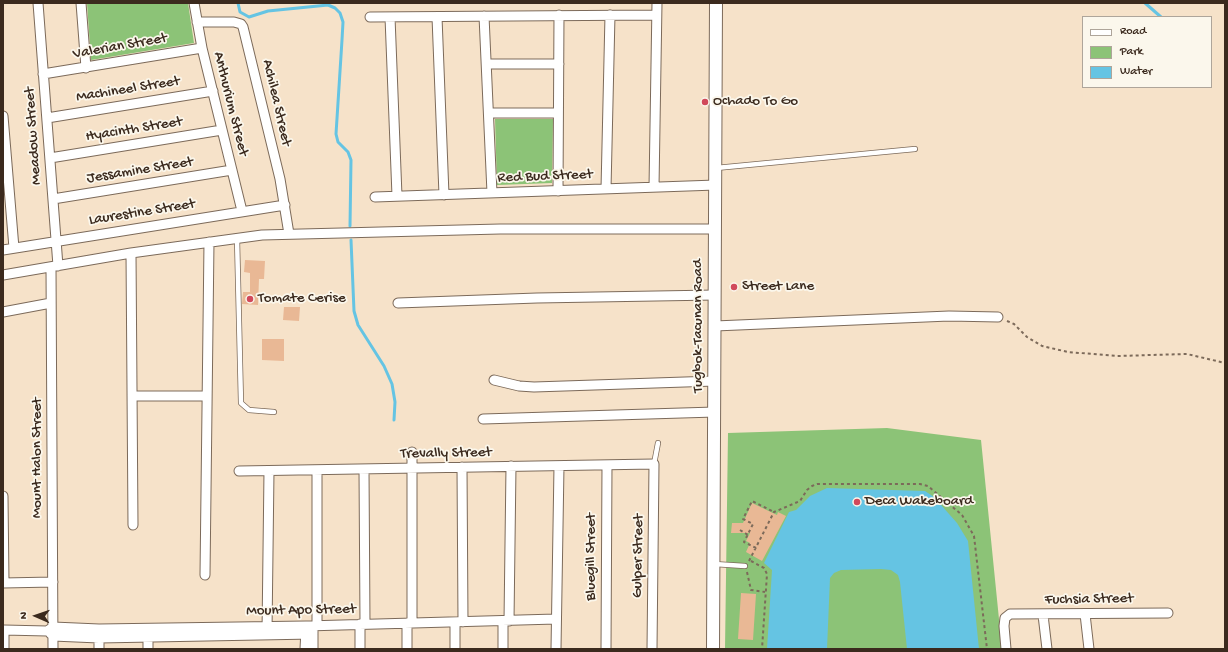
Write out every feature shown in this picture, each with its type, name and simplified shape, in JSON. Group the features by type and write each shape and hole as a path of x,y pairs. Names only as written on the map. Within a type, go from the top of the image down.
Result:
{"street":[{"name":"Meadow Street","path":"38,3 56,241 54,266"},
{"path":"81,3 86,68"},
{"name":"Anthurium Street","path":"194,3 202,48 242,212"},
{"path":"654,187 657,3"},
{"name":"Tugbok-Tacunan Road","path":"713,649 716,295 716,3"},
{"path":"370,17 656,14"},
{"path":"558,191 559,15"},
{"path":"606,189 610,15"},
{"path":"437,16 444,195"},
{"path":"484,16 492,193"},
{"path":"390,17 398,196"},
{"name":"Achilea Street","path":"197,22 234,22 241,24 243,27 285,205 289,234"},
{"name":"Valerian Street","path":"43,74 202,48"},
{"path":"487,64 559,64"},
{"name":"Machineel Street","path":"47,118 213,91"},
{"path":"489,113 558,113"},
{"path":"3,116 14,248"},
{"name":"Hyacinth Street","path":"50,158 222,130"},
{"name":"Jessamine Street","path":"53,199 232,170"},
{"name":"Red Bud Street","path":"376,197 716,185"},
{"name":"Laurestine Street","path":"3,250 285,205"},
{"path":"3,275 131,253 236,238 289,234 500,229 715,229"},
{"path":"205,575 209,242"},
{"path":"131,253 133,525"},
{"name":"Mount Halon Street","path":"54,266 51,302 53,582 51,632 54,649"},
{"path":"398,303 716,295"},
{"path":"3,312 51,302"},
{"path":"715,326 916,317 998,317"},
{"path":"494,380 519,386 715,381"},
{"path":"132,396 207,396"},
{"path":"483,419 715,412"},
{"path":"407,649 410,623 412,452"},
{"name":"Trevally Street","path":"239,471 654,464"},
{"name":"Gulper Street","path":"652,649 654,464"},
{"name":"Bluegill Street","path":"606,649 607,465"},
{"path":"503,649 506,621 511,466"},
{"path":"556,649 559,466"},
{"path":"455,649 459,622 462,467"},
{"path":"360,649 362,624 364,469"},
{"path":"313,649 311,629 318,470"},
{"path":"267,630 269,471"},
{"path":"3,496 3,583 53,582"},
{"name":"Fuchsia Street","path":"1006,649 1004,626 1005,618 1010,614 1043,615 1168,612"},
{"path":"1085,614 1089,649"},
{"path":"1043,615 1047,649"},
{"name":"Mount Apo Street","path":"4,630 99,633 267,630 311,629 362,624 556,619"},
{"path":"305,649 311,629"},
{"path":"4,630 4,649"},
{"path":"148,632 148,649"},
{"path":"99,633 99,649"}],"lane":[{"path":"716,168 915,149"},
{"path":"236,238 241,403 249,410 274,412"},
{"path":"654,464 658,443"},
{"path":"714,564 745,566"}],"path":[{"path":"998,317 1014,324 1027,337 1042,346 1062,350 1117,356 1187,354 1225,362"},
{"path":"762,649 766,574 764,568 750,560 774,512 800,501 807,490 817,484 920,484 934,489 962,515 974,536 987,649"},
{"path":"756,548 744,542 753,524 743,519 752,501 774,512"},
{"path":"740,530 748,535"},
{"path":"745,566 751,590 765,592"}],"green space":[{"path":"87,3 188,3 194,43 91,60"},
{"path":"495,119 553,119 552,183 497,185"},
{"name":"Deca Wakeboard","path":"887,428 981,440 1002,649 725,649 728,433"}],"water":[{"path":"827,488 925,491 934,497 957,523 968,541 979,649 907,649 898,575 891,570 881,569 841,570 834,573 830,578 827,649 767,649 772,570 764,563 789,512 796,510 810,496"}],"building":[{"path":"245,260 265,261 264,279 259,279 258,305 242,304 243,292 250,292 250,273 244,272"},
{"path":"284,307 300,307 299,321 283,320"},
{"path":"262,339 284,339 284,361 262,360"},
{"path":"752,503 777,515 778,512 786,516 762,561 746,552 750,543 746,541 750,533 731,533 732,523 743,523"},
{"path":"741,593 756,594 753,640 738,639"}],"waterway":[{"path":"238,3 240,12 249,17 268,11 328,5 335,8 340,13 343,22 336,134 338,142 348,152 351,160 350,226"},
{"path":"1145,3 1160,16"},
{"path":"351,240 354,311 358,325 384,366 392,384 395,402 394,420"}],"place":[{"name":"Ochado To Go","path":"705,102"},
{"name":"Street Lane","path":"734,287"},
{"name":"Tomate Cerise","path":"250,299"},
{"name":"Deca Wakeboard","path":"857,502"}]}
